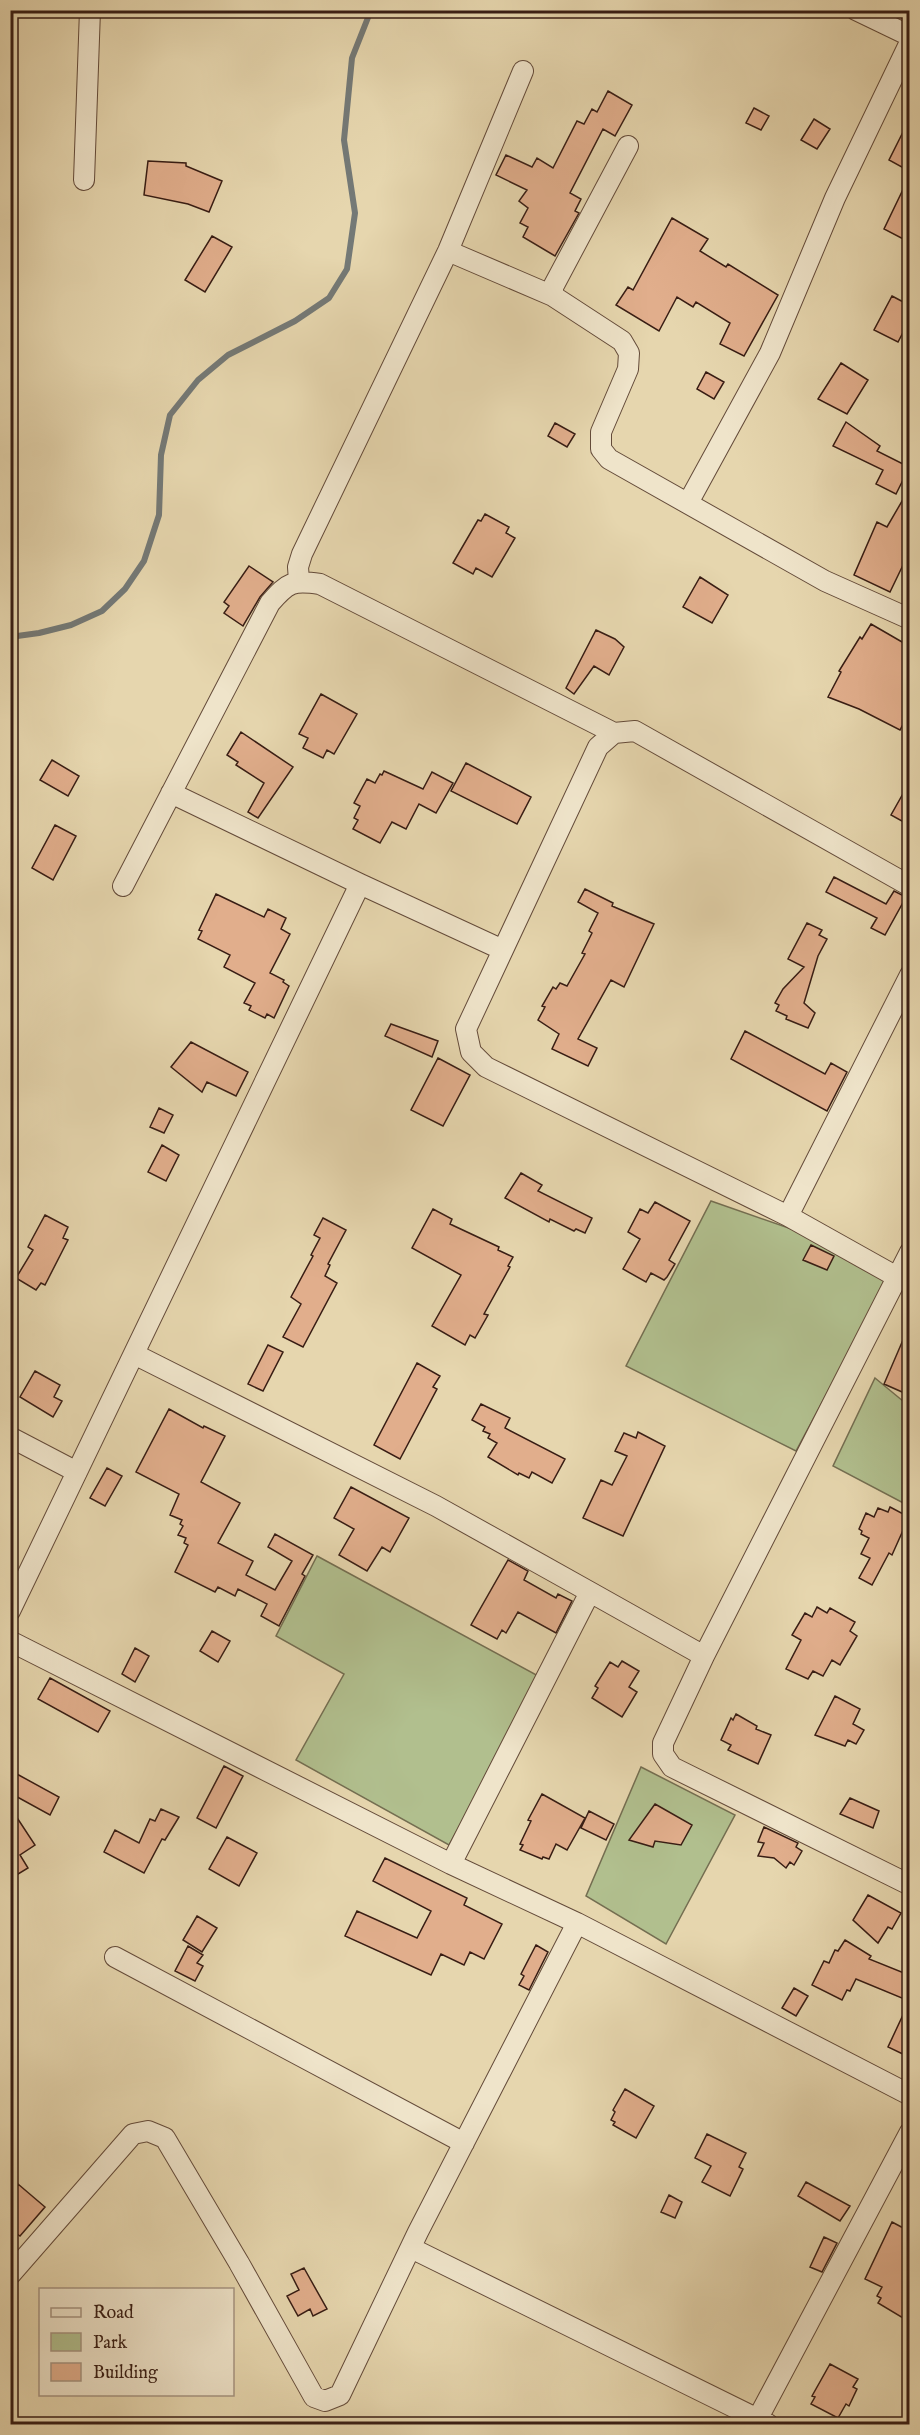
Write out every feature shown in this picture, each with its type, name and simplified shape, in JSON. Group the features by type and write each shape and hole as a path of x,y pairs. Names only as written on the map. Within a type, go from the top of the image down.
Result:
{"street":[{"path":"84,180 90,10"},
{"path":"856,10 909,36"},
{"path":"688,502 770,354 835,198 909,42"},
{"path":"299,581 298,567 302,554 448,251 523,71"},
{"path":"553,296 553,287 628,146"},
{"path":"448,251 553,296 622,341 629,353 628,369 601,432 601,449 609,459 825,581 909,620"},
{"path":"123,886 270,603 284,586 299,581 320,584 614,733"},
{"path":"897,1277 788,1216 486,1067 471,1052 466,1029 598,747 614,733 635,730 909,886"},
{"path":"171,792 360,884 503,950"},
{"path":"10,1611 360,884"},
{"path":"788,1216 909,975"},
{"path":"909,1252 704,1656 663,1743 663,1754 672,1767 909,1885"},
{"path":"134,1354 436,1506 704,1656"},
{"path":"10,1437 77,1472"},
{"path":"451,1864 590,1592"},
{"path":"10,1641 451,1864 577,1923 909,2095"},
{"path":"10,2275 133,2134 148,2131 165,2138 314,2397 325,2401 340,2395 411,2248 577,1923"},
{"path":"116,1957 464,2143"},
{"path":"411,2248 763,2421 909,2132"}],"green space":[{"path":"711,1201 803,1233 887,1281 796,1451 626,1366"},
{"path":"875,1378 909,1406 909,1506 833,1466"},
{"path":"317,1556 542,1678 449,1845 296,1760 344,1674 276,1636"},
{"path":"641,1767 735,1815 666,1944 586,1896"}],"building":[{"path":"608,91 632,105 615,136 603,129 570,193 581,199 575,211 579,213 555,256 523,237 528,227 520,223 528,208 519,201 527,190 496,175 506,155 532,167 537,158 553,168 577,121 584,124 592,109 597,112"},
{"path":"754,108 769,116 761,130 746,123"},
{"path":"814,119 830,129 817,149 801,140"},
{"path":"909,120 909,171 889,160"},
{"path":"148,161 186,163 186,166 222,181 209,212 188,204 144,195"},
{"path":"909,177 909,242 884,229"},
{"path":"672,218 708,239 700,251 726,267 728,264 778,295 744,356 720,344 730,323 696,302 693,307 677,297 659,331 616,305 628,287 633,290"},
{"path":"212,236 232,247 205,292 185,280"},
{"path":"892,296 909,305 909,321 898,342 874,330"},
{"path":"841,363 868,380 847,414 818,399"},
{"path":"706,372 724,382 714,399 697,389"},
{"path":"846,422 880,446 877,451 909,467 909,483 903,480 896,494 876,484 883,470 833,446"},
{"path":"555,423 575,434 567,447 548,436"},
{"path":"909,489 909,566 904,563 890,592 854,575 877,522 887,527"},
{"path":"485,514 509,527 506,533 515,538 492,577 476,568 473,574 453,563 478,520 481,521"},
{"path":"249,566 273,582 260,597 243,626 224,613 229,606 224,602"},
{"path":"700,577 728,595 712,623 683,607"},
{"path":"871,624 909,646 909,713 900,730 859,709 828,697 841,672 839,671"},
{"path":"596,630 615,639 624,647 609,675 594,666 574,694 566,688"},
{"path":"321,694 357,714 334,754 327,750 323,758 303,748 308,738 299,734"},
{"path":"241,732 293,767 258,818 248,812 264,783 236,765 238,762 227,755"},
{"path":"52,760 79,776 68,796 40,780"},
{"path":"466,763 531,797 517,824 451,791"},
{"path":"384,771 423,789 432,772 453,783 436,813 419,804 406,829 392,822 380,843 353,829 358,820 354,818 360,806 354,803 367,779 375,783"},
{"path":"909,783 909,825 891,815"},
{"path":"55,825 76,836 53,880 32,868"},
{"path":"834,877 886,904 894,891 906,897 885,935 871,928 877,918 826,892"},
{"path":"585,889 613,903 612,906 654,924 624,987 611,980 578,1039 597,1048 588,1066 552,1049 559,1034 538,1020 545,1007 542,1006 553,987 556,989 560,983 567,986 585,954 582,953 592,933 589,931 598,913 578,902"},
{"path":"216,894 264,917 268,909 286,918 281,929 290,934 270,973 284,980 283,982 289,986 274,1018 267,1014 265,1018 249,1010 251,1006 244,1003 255,983 224,967 230,955 198,939 202,931 199,930"},
{"path":"807,923 822,930 819,935 827,939 818,956 804,1003 815,1013 808,1028 786,1019 787,1016 776,1011 779,1005 775,1003 783,989 804,967 788,959"},
{"path":"391,1024 438,1041 432,1057 385,1036"},
{"path":"745,1031 825,1074 831,1063 847,1072 827,1111 731,1059"},
{"path":"191,1042 248,1072 236,1096 207,1082 202,1092 171,1067"},
{"path":"438,1058 470,1075 443,1126 411,1110"},
{"path":"159,1108 173,1115 164,1133 150,1127"},
{"path":"162,1145 179,1155 166,1181 148,1172"},
{"path":"521,1173 542,1185 538,1191 592,1218 585,1233 576,1229 574,1231 550,1219 549,1222 505,1198"},
{"path":"655,1202 690,1221 669,1260 675,1264 667,1277 664,1280 651,1273 646,1282 623,1269 640,1239 628,1232 640,1209 648,1213"},
{"path":"433,1209 452,1219 450,1224 499,1247 498,1250 513,1257 508,1266 510,1267 484,1314 488,1315 475,1338 470,1335 465,1345 432,1326 461,1275 412,1248"},
{"path":"45,1215 68,1227 63,1238 68,1240 45,1285 41,1283 36,1290 16,1278 33,1250 28,1247"},
{"path":"323,1218 346,1230 328,1264 330,1265 325,1276 337,1283 303,1347 283,1337 301,1304 291,1297 313,1256 311,1255 320,1238 314,1235"},
{"path":"811,1245 834,1256 827,1270 803,1260"},
{"path":"909,1326 909,1395 884,1384"},
{"path":"268,1345 283,1352 263,1391 248,1384"},
{"path":"417,1363 440,1376 433,1387 437,1389 400,1459 374,1445"},
{"path":"35,1371 60,1385 54,1397 62,1401 53,1417 20,1397"},
{"path":"481,1404 510,1418 505,1428 565,1459 552,1483 532,1472 529,1478 519,1473 518,1475 488,1457 497,1443 488,1438 490,1434 483,1431 485,1427 472,1420"},
{"path":"169,1409 203,1428 204,1426 225,1436 201,1482 240,1503 218,1543 253,1561 246,1575 275,1590 292,1561 268,1547 275,1534 313,1555 302,1574 305,1576 279,1626 261,1616 267,1604 238,1589 235,1596 218,1587 215,1592 175,1572 188,1545 184,1543 186,1538 178,1535 183,1526 180,1524 182,1520 170,1515 179,1494 136,1472"},
{"path":"638,1432 665,1446 623,1536 583,1518 601,1480 612,1485 627,1456 615,1451 624,1433 636,1438"},
{"path":"107,1468 122,1476 105,1506 90,1498"},
{"path":"351,1487 409,1518 390,1552 382,1547 367,1571 339,1555 354,1529 334,1518"},
{"path":"890,1507 909,1517 892,1555 889,1553 872,1585 859,1578 870,1558 861,1554 869,1538 861,1534 862,1531 859,1529 866,1513 874,1517 878,1508 888,1512"},
{"path":"508,1560 528,1571 524,1580 556,1598 558,1594 572,1601 556,1633 518,1612 506,1633 502,1630 497,1639 471,1625"},
{"path":"817,1607 827,1613 830,1608 855,1622 850,1631 857,1636 840,1665 832,1660 823,1676 813,1671 808,1679 786,1669 801,1640 792,1635 805,1613 812,1617"},
{"path":"212,1631 230,1641 218,1662 200,1651"},
{"path":"135,1648 149,1656 135,1682 122,1674"},
{"path":"622,1661 639,1671 629,1687 637,1692 622,1717 592,1698 598,1688 595,1686 610,1662 618,1667"},
{"path":"50,1678 110,1711 98,1732 38,1699"},
{"path":"835,1696 860,1709 853,1724 864,1730 856,1744 848,1740 845,1746 815,1735"},
{"path":"736,1714 757,1726 756,1729 771,1735 758,1764 728,1750 731,1745 721,1740 731,1718 733,1720"},
{"path":"224,1766 243,1776 216,1828 197,1818"},
{"path":"15,1773 59,1797 50,1815 10,1793 10,1781"},
{"path":"542,1794 585,1818 567,1850 556,1844 549,1859 543,1857 542,1859 520,1850 523,1845 520,1844 531,1821 528,1820"},
{"path":"850,1798 879,1811 873,1828 840,1814"},
{"path":"655,1804 692,1825 681,1845 655,1841 653,1847 629,1840"},
{"path":"10,1807 35,1845 20,1855 28,1868 10,1879"},
{"path":"161,1809 179,1817 165,1840 162,1839 144,1873 104,1852 115,1830 139,1843 150,1819 155,1821"},
{"path":"589,1811 614,1824 606,1840 581,1828"},
{"path":"764,1827 798,1843 796,1847 802,1851 794,1865 790,1862 786,1868 774,1858 758,1856 764,1843 758,1842"},
{"path":"227,1837 257,1853 239,1886 209,1869"},
{"path":"385,1858 467,1898 464,1905 502,1924 484,1959 470,1952 464,1965 441,1954 431,1975 345,1936 357,1911 417,1938 431,1911 373,1881"},
{"path":"868,1895 901,1913 892,1929 888,1927 878,1943 853,1920"},
{"path":"197,1916 217,1928 202,1952 183,1940"},
{"path":"845,1940 871,1956 869,1959 909,1975 909,2001 856,1979 842,2000 812,1985 824,1961 829,1963 835,1950 838,1951"},
{"path":"536,1945 548,1952 529,1990 519,1985 524,1976 521,1974"},
{"path":"188,1946 203,1955 197,1963 203,1966 195,1981 175,1971"},
{"path":"794,1988 808,1996 796,2016 782,2008"},
{"path":"909,2002 909,2057 888,2047"},
{"path":"625,2089 654,2106 636,2138 613,2125 615,2122 611,2120 615,2112 613,2110"},
{"path":"707,2134 746,2153 739,2167 743,2169 730,2196 702,2182 711,2166 695,2158"},
{"path":"806,2182 850,2206 840,2221 798,2196"},
{"path":"18,2184 45,2207 20,2236 10,2229 10,2193"},
{"path":"669,2195 682,2202 675,2218 661,2212"},
{"path":"892,2222 909,2231 909,2306 903,2318 878,2303 881,2298 877,2296 882,2287 865,2279"},
{"path":"824,2237 837,2243 822,2272 810,2267"},
{"path":"304,2268 327,2309 313,2316 310,2309 298,2316 287,2296 299,2290 291,2274"},
{"path":"830,2364 858,2379 853,2387 857,2389 849,2406 846,2404 838,2418 811,2404 815,2397 812,2396"}],"waterway":[{"path":"10,637 71,625 102,611 125,589 144,561 159,515 161,455 170,415 198,380 228,355 295,321 329,298 347,269 355,213 344,140 352,58 371,10"}]}
